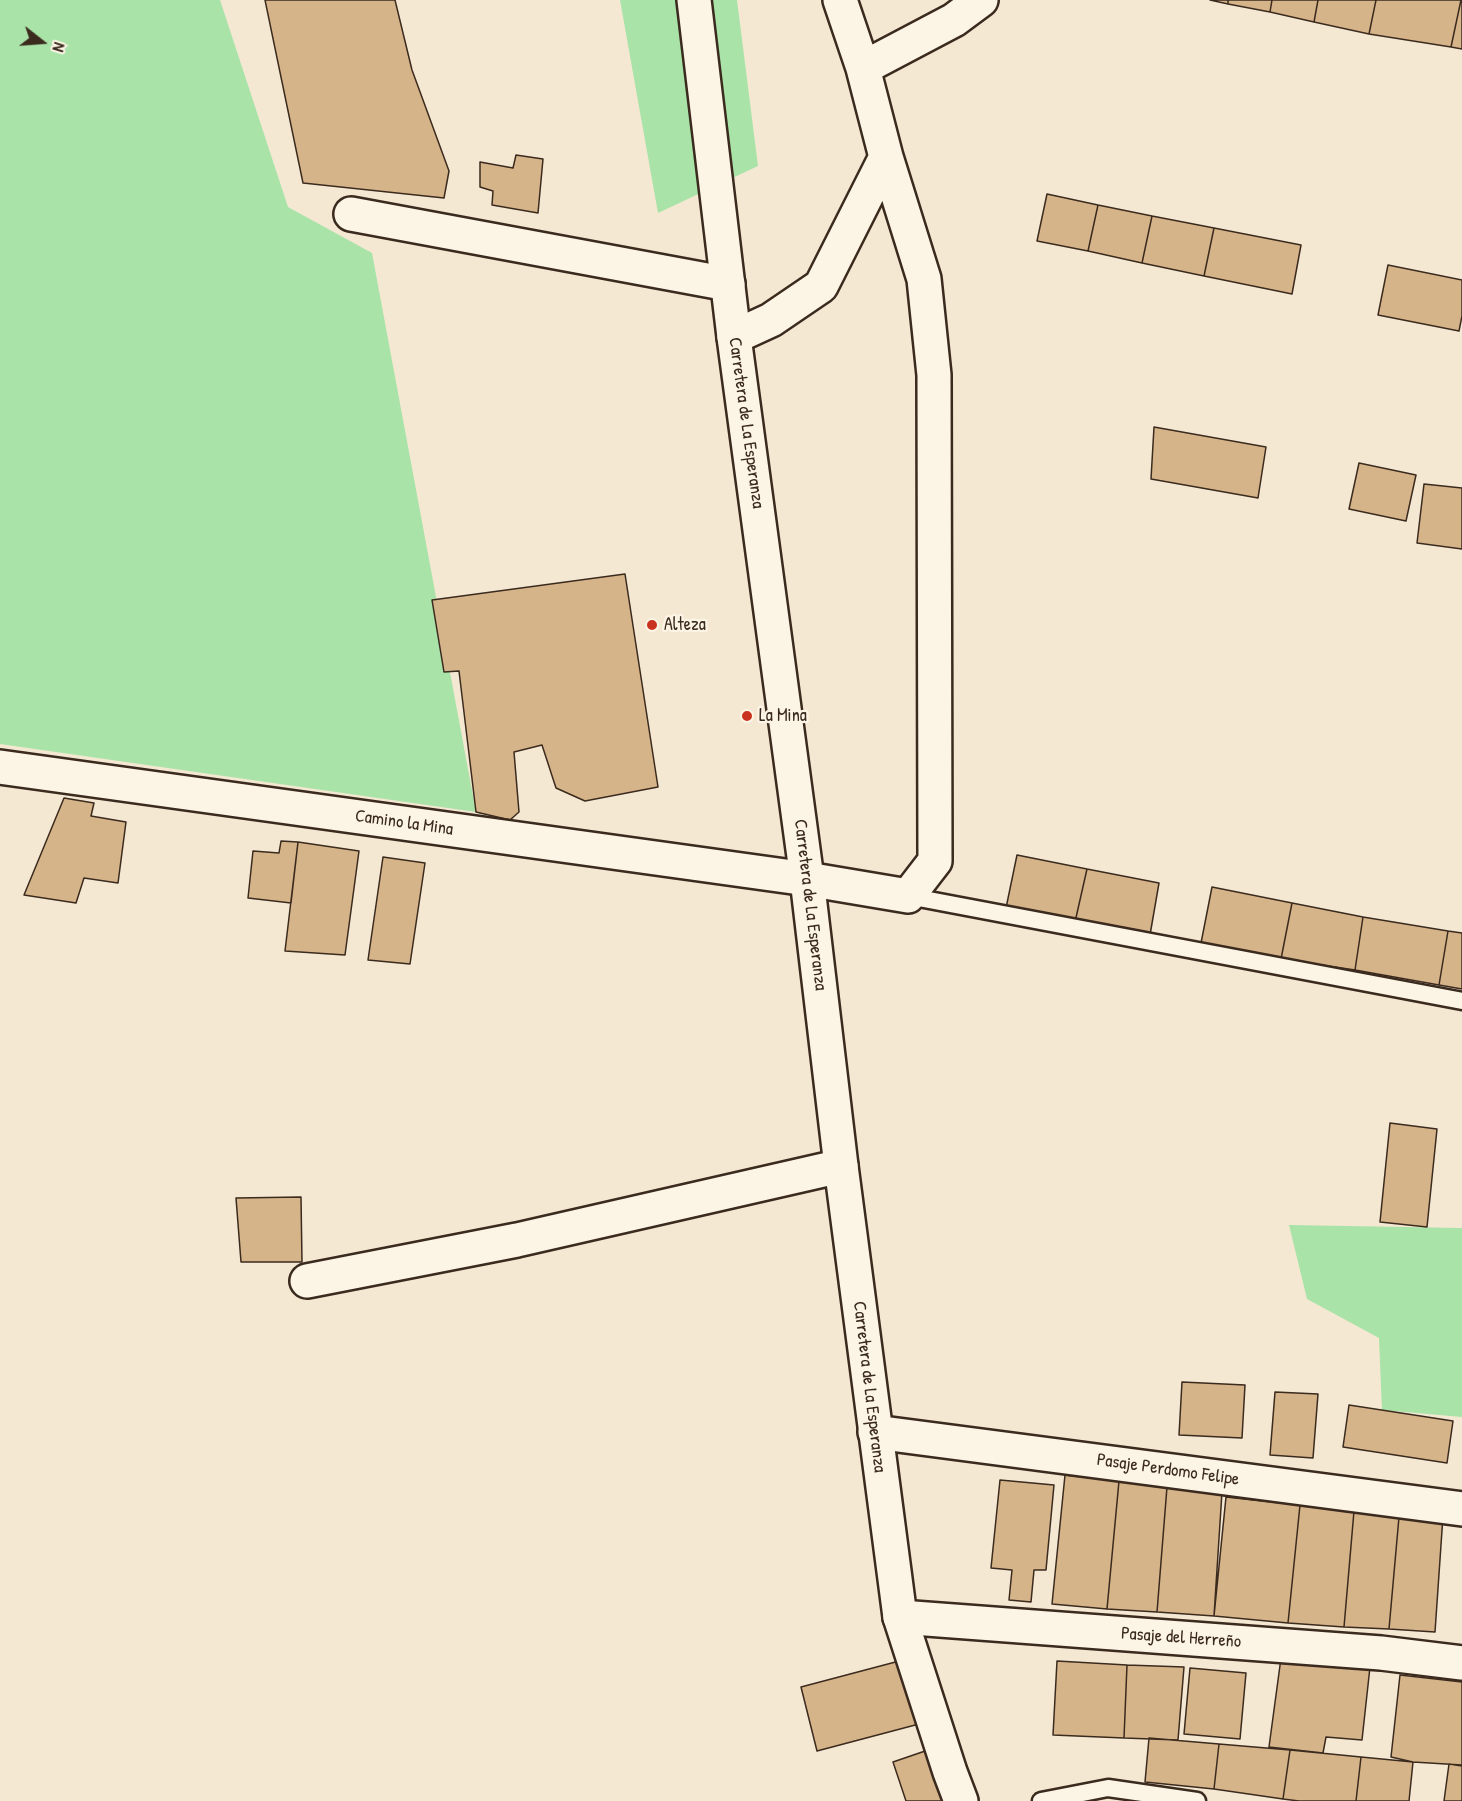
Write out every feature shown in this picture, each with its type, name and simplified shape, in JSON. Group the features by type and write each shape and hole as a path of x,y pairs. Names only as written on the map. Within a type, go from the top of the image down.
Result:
{"street":[{"name":"Carretera de La Esperanza","path":"694,0 734,337 807,879 841,1166 900,1617 961,1801"},
{"path":"840,0 863,68 886,157 924,279 934,375 935,861 908,896"},
{"path":"863,68 954,20 981,0"},
{"path":"734,337 771,320 821,286 886,157"},
{"path":"351,214 728,284"},
{"name":"Camino la Mina","path":"0,767 807,879 908,896"},
{"path":"307,1281 517,1240 841,1166"},
{"name":"Pasaje Perdomo Felipe","path":"875,1432 1462,1509"},
{"name":"Pasaje del Herreño","path":"900,1617 1381,1653 1462,1663"}],"lane":[{"path":"908,896 1462,1001"},
{"path":"1041,1801 1108,1788 1197,1801"}],"green space":[{"path":"0,0 220,0 288,207 372,253 476,812 0,744"},
{"path":"620,0 737,0 758,166 658,213"},
{"path":"1289,1225 1462,1228 1462,1417 1382,1410 1379,1338 1307,1299"}],"building":[{"path":"265,0 395,0 412,70 449,171 444,198 303,183"},
{"path":"1210,0 1228,0 1228,4"},
{"path":"1228,0 1272,0 1270,12 1228,4"},
{"path":"1272,0 1318,0 1314,22 1270,12"},
{"path":"1318,0 1376,0 1369,34 1314,22"},
{"path":"1376,0 1461,0 1451,47 1369,34"},
{"path":"1462,0 1462,49 1451,47"},
{"path":"516,155 543,159 538,213 492,205 493,191 480,187 480,162 513,168"},
{"path":"1047,194 1098,205 1088,251 1037,241"},
{"path":"1098,205 1152,216 1142,263 1088,251"},
{"path":"1152,216 1214,228 1204,276 1142,263"},
{"path":"1214,228 1301,245 1292,294 1204,276"},
{"path":"1388,265 1462,280 1462,316 1459,331 1378,315"},
{"path":"1154,427 1266,447 1258,498 1151,479"},
{"path":"1359,463 1416,475 1406,521 1349,509"},
{"path":"1424,484 1462,488 1462,549 1417,543"},
{"path":"625,574 658,787 585,801 556,788 542,745 514,752 519,812 510,820 476,812 459,671 444,672 432,600"},
{"path":"64,798 94,803 91,816 126,822 118,883 84,878 76,903 24,895"},
{"path":"281,841 298,842 291,903 248,898 253,851 279,853"},
{"path":"298,842 359,851 345,955 285,951"},
{"path":"1017,855 1087,869 1075,922 1006,908"},
{"path":"383,857 425,863 410,964 368,960"},
{"path":"1087,869 1159,883 1150,935 1075,922"},
{"path":"1212,887 1292,903 1281,959 1201,943"},
{"path":"1292,903 1363,917 1355,970 1281,959"},
{"path":"1363,917 1448,931 1439,985 1355,970"},
{"path":"1448,931 1462,933 1462,989 1439,985"},
{"path":"1390,1123 1437,1129 1427,1227 1380,1222"},
{"path":"301,1197 302,1262 241,1262 236,1198"},
{"path":"1182,1382 1245,1385 1242,1438 1179,1435"},
{"path":"1275,1392 1318,1394 1313,1458 1270,1455"},
{"path":"1349,1405 1453,1421 1447,1463 1343,1447"},
{"path":"1065,1475 1119,1481 1107,1609 1052,1604"},
{"path":"1000,1480 1054,1485 1046,1570 1034,1570 1031,1602 1009,1600 1012,1570 991,1568"},
{"path":"1119,1481 1167,1487 1157,1612 1107,1609"},
{"path":"1167,1487 1222,1492 1214,1616 1157,1612"},
{"path":"1226,1497 1300,1505 1288,1623 1214,1616"},
{"path":"1300,1505 1354,1511 1344,1627 1288,1623"},
{"path":"1354,1511 1399,1517 1389,1629 1344,1627"},
{"path":"1443,1516 1435,1632 1389,1629 1399,1517"},
{"path":"1281,1658 1370,1667 1362,1740 1326,1737 1323,1753 1269,1747"},
{"path":"903,1660 919,1724 817,1751 801,1687"},
{"path":"1057,1661 1127,1665 1124,1738 1053,1735"},
{"path":"1127,1665 1184,1667 1178,1740 1124,1738"},
{"path":"1190,1668 1246,1673 1240,1739 1184,1734"},
{"path":"1400,1675 1462,1682 1462,1765 1413,1762 1391,1757"},
{"path":"1149,1738 1219,1744 1214,1789 1145,1782"},
{"path":"1219,1744 1290,1750 1283,1799 1214,1789"},
{"path":"928,1750 945,1801 906,1801 893,1762"},
{"path":"1290,1750 1361,1757 1356,1801 1283,1799"},
{"path":"1361,1757 1413,1762 1409,1801 1356,1801"},
{"path":"1449,1764 1462,1766 1462,1801 1444,1801"}],"place":[{"name":"Alteza","path":"652,625"},
{"name":"La Mina","path":"747,716"}]}
